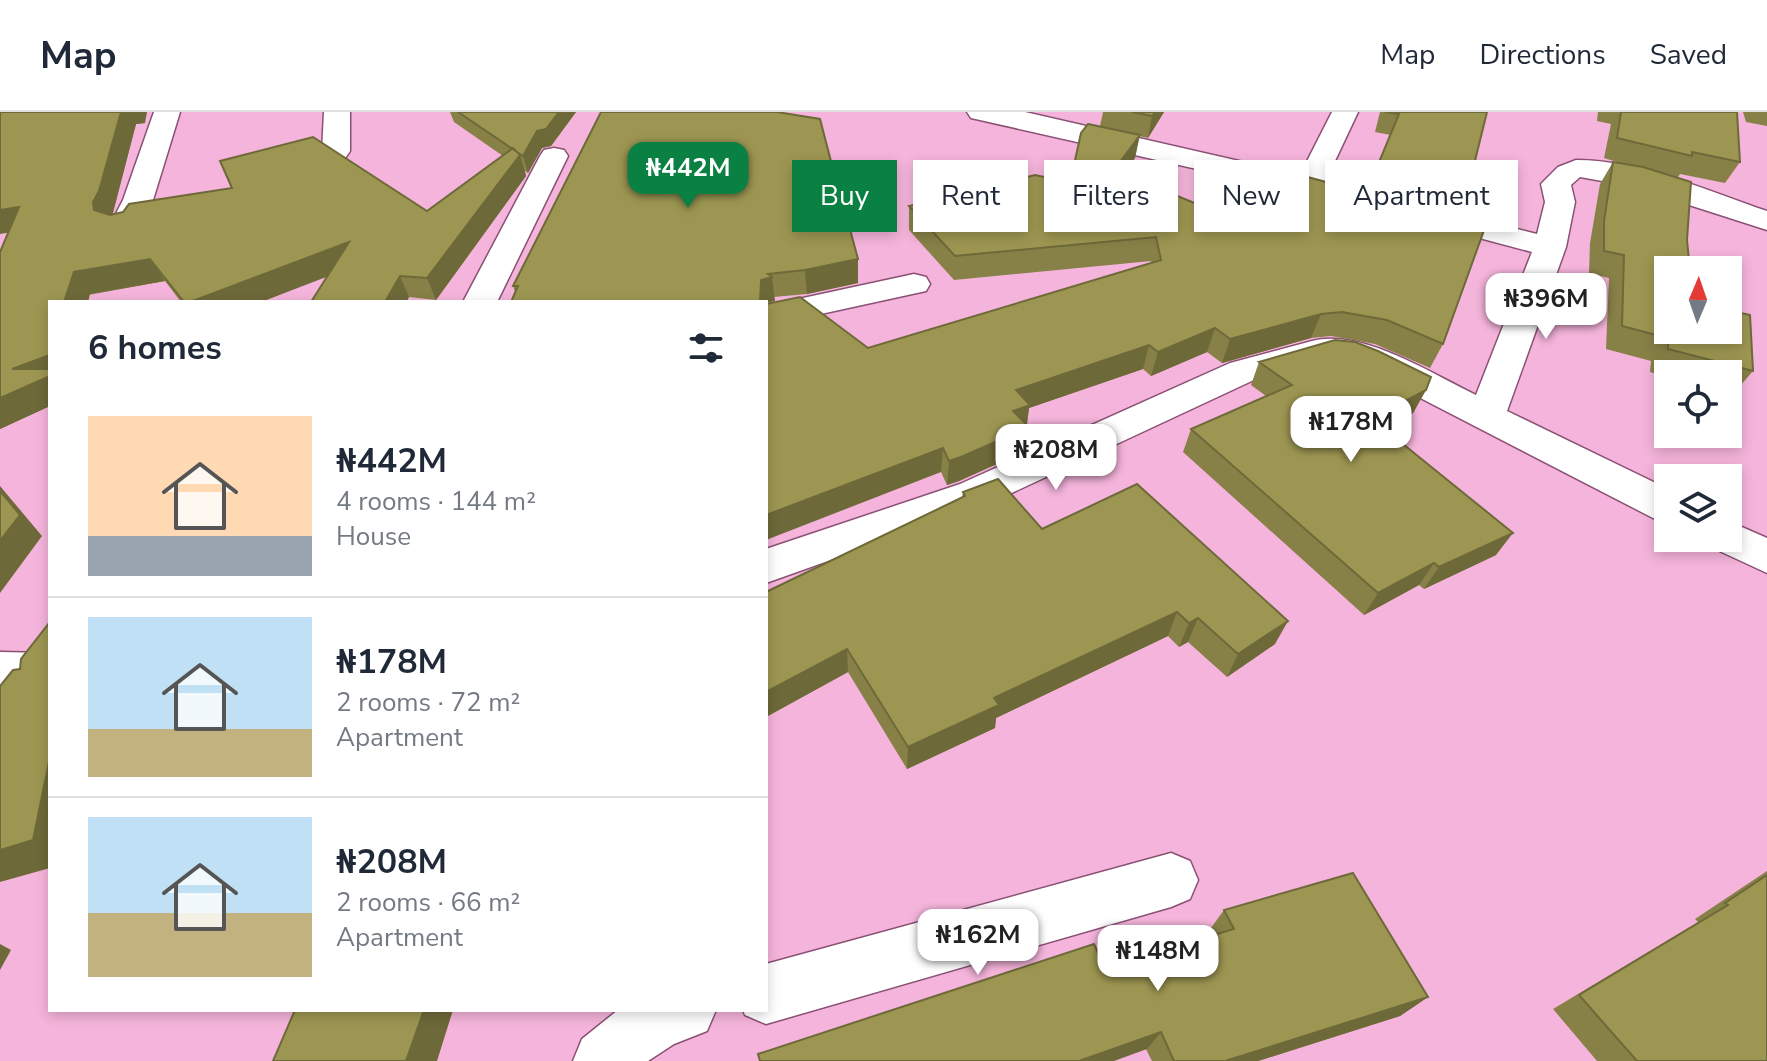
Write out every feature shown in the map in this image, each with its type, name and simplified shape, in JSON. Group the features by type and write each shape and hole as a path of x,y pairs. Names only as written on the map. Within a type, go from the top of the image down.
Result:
{"street":[{"path":"125,225 138,200 167,112"},
{"path":"336,151 337,112"},
{"path":"980,112 1013,114 1205,160"},
{"path":"1325,189 1309,185 1345,112"},
{"path":"481,300 554,156"},
{"path":"1487,415 1550,247 1560,202 1556,184 1576,169 1593,169 1633,178 1767,221"},
{"path":"1492,232 1550,247"},
{"path":"768,316 914,284"},
{"path":"768,565 974,494 1243,371 1324,349 1350,352 1381,363 1654,500"},
{"path":"1742,544 1767,557"},
{"path":"0,672 48,673"},
{"path":"768,993 1171,880"},
{"path":"604,1061 611,1051 676,1012"}],"building":[{"path":"0,112 121,112 99,191 93,202 94,210 110,215 123,212 129,204 232,188 220,161 313,137 427,211 513,148 520,155 427,278 400,276 386,300 312,300 349,242 195,300 182,300 150,259 74,272 65,300 48,300 48,356 12,369 48,369 48,377 0,398 0,252 19,207 0,210"},
{"path":"458,112 559,112 546,129 537,131 523,156"},
{"path":"601,112 777,112 820,119 831,160 792,160 792,232 851,232 858,259 768,274 772,277 761,280 760,300 512,300 518,286 513,286"},
{"path":"1132,112 1155,112 1152,116"},
{"path":"1385,112 1487,112 1475,160 1380,160 1399,114"},
{"path":"1621,112 1737,112 1740,162 1692,152 1692,156 1617,138"},
{"path":"1088,124 1140,135 1121,160 1075,160 1081,133"},
{"path":"1613,162 1643,167 1691,182 1689,256 1654,256 1654,334 1622,326 1624,255 1604,251 1604,221"},
{"path":"1028,177 1044,177 1044,232 1178,232 1178,196 1194,203 1194,232 1309,232 1309,177 1325,182 1325,232 1483,232 1443,344 1387,320 1342,312 1321,314 1230,339 1215,328 1158,352 1149,345 1016,390 1030,405 1013,411 1029,427 961,457 949,461 943,448 768,514 768,304 800,297 868,348 1161,260 1156,237 955,256 933,232 1028,232"},
{"path":"1742,313 1750,315 1753,371 1742,368 1742,360 1710,360 1668,349 1668,344 1742,344"},
{"path":"1335,340 1355,342 1431,377 1426,390 1372,419 1513,533 1439,567 1434,563 1378,593 1191,429 1292,385 1259,362"},
{"path":"998,479 1042,529 1137,484 1288,621 1238,654 1198,618 1189,623 1177,612 994,698 999,705 908,747 847,649 768,691 768,591 965,496 963,492"},
{"path":"0,491 20,515 0,541"},
{"path":"48,625 48,767 33,840 0,850 0,686 13,670 20,669 21,659"},
{"path":"1353,873 1428,997 1225,1061 1174,1061 1161,1032 1079,1061 760,1061 758,1054 1094,944 1105,968 1234,929 1224,910"},
{"path":"1767,875 1767,1061 1637,1061 1579,995 1728,905 1725,903"},
{"path":"294,1012 423,1012 406,1061 273,1061"}]}
